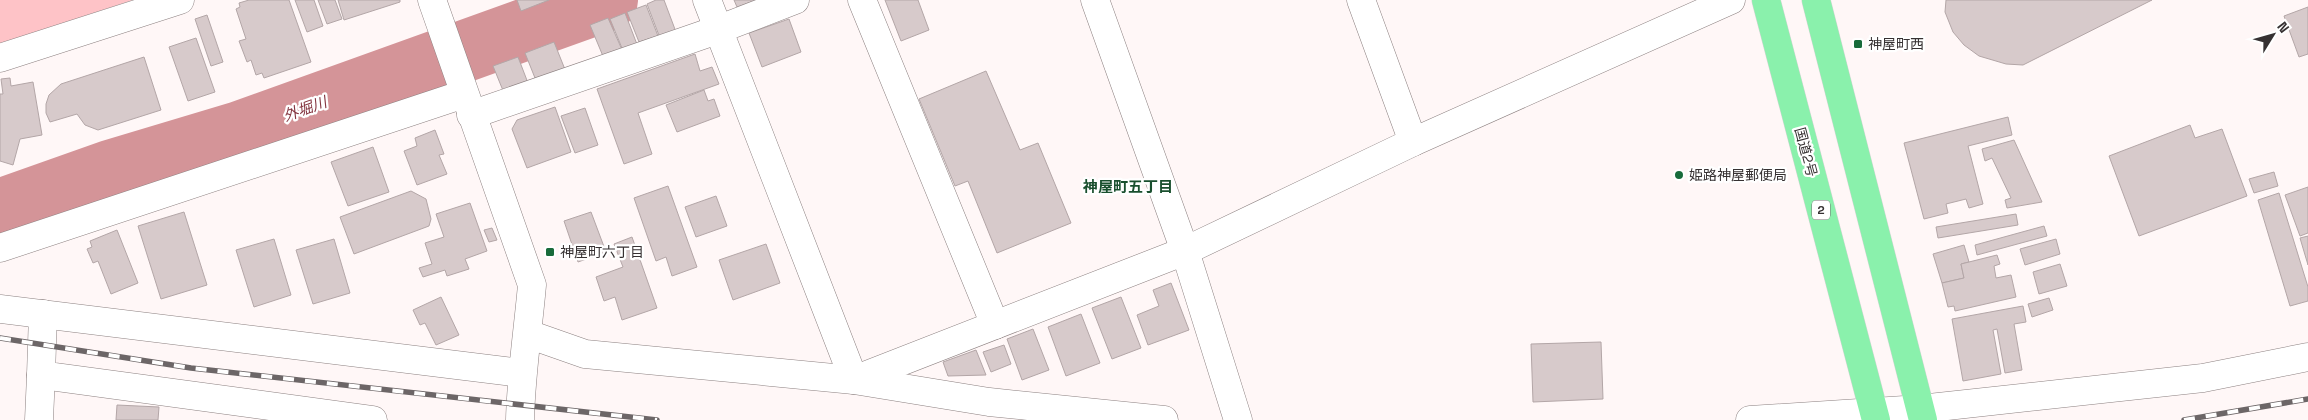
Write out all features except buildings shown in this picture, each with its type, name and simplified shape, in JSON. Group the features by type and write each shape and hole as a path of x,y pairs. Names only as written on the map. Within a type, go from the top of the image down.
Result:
{"highway":[{"name":"国道2号","path":"1766,0 1875,416"},
{"path":"1816,0 1921,414"}],"street":[{"path":"0,58 180,0"},
{"path":"432,0 467,105 532,285 528,334 521,373 520,420"},
{"path":"707,0 854,380"},
{"path":"0,248 717,30 795,0"},
{"path":"862,0 995,325"},
{"path":"1095,0 1185,250 1238,420"},
{"path":"1361,0 1413,142"},
{"path":"854,380 1185,250 1413,142 1731,0"},
{"path":"0,308 521,373"},
{"path":"39,420 43,314"},
{"path":"528,334 585,354 854,380 988,411 1164,420"},
{"path":"1750,420 1921,414 2203,378 2308,357"},
{"path":"41,375 373,420"}],"shaded area":[{"path":"0,0 133,0 0,44"}],"waterway":[{"name":"外堀川","path":"0,210 110,171 240,132 607,0"}],"railway":[{"path":"0,338 191,368 657,420"},
{"path":"2184,420 2308,399"}],"place":[{"name":"神屋町西","path":"1858,44"},
{"name":"姫路神屋郵便局","path":"1679,175"},
{"name":"神屋町六丁目","path":"550,252"}],"district":[{"name":"神屋町五丁目","path":"1128,187"}]}
